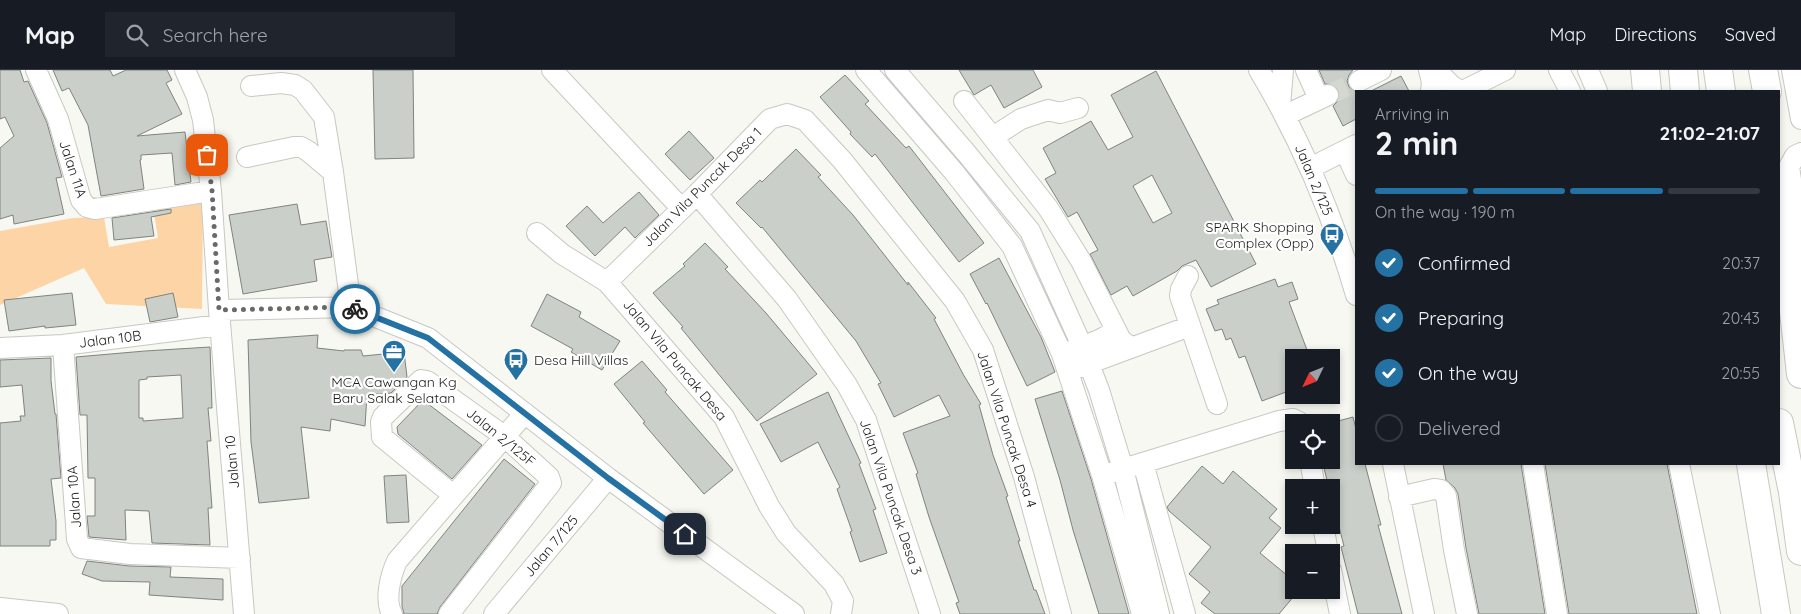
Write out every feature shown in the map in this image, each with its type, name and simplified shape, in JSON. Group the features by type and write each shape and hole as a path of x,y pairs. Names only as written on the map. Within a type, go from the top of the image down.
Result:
{"highway":[{"path":"1645,70 1648,90"},
{"path":"1683,70 1685,90"},
{"path":"1718,70 1721,90"},
{"path":"1763,70 1768,90"},
{"path":"1780,187 1801,374"},
{"path":"1780,428 1801,552"},
{"path":"1751,465 1776,614"}],"street":[{"name":"Jalan 11A","path":"36,70 58,119 81,200 87,207 95,209 212,190"},
{"path":"552,70 682,208"},
{"path":"866,70 954,172 1012,246 1065,363 1102,475 1142,614"},
{"path":"894,70 968,155 1030,231 1086,355 1123,469 1159,614"},
{"name":"Jalan 2/125","path":"1259,70 1283,110 1310,168 1342,245 1355,291"},
{"path":"1283,70 1283,110 1323,97 1306,70"},
{"path":"1359,81 1381,70"},
{"path":"1429,70 1432,82 1431,90"},
{"path":"1436,70 1452,86 1460,90"},
{"path":"1464,90 1505,70"},
{"path":"1588,70 1598,90"},
{"path":"1792,70 1801,119"},
{"path":"1561,71 1570,90"},
{"name":"Jalan 10","path":"192,74 203,120 212,190 220,317 244,614"},
{"path":"250,86 281,83 295,85 303,90 322,111 334,172 351,307 428,338 608,478 794,614"},
{"path":"964,101 1048,208 1081,262 1122,342 1130,347"},
{"path":"993,137 1020,119 1048,110 1060,114 1078,108"},
{"name":"Jalan Vila Puncak Desa 1","path":"607,282 770,119 787,114 805,120"},
{"name":"Jalan Vila Puncak Desa 4","path":"805,120 842,160 956,301 983,350 1024,477 1061,614"},
{"path":"247,157 294,147 301,148 334,172"},
{"path":"1310,168 1351,148 1355,170"},
{"path":"1801,153 1795,156 1789,167 1801,243"},
{"name":"Jalan Vila Puncak Desa 3","path":"697,194 787,299 847,385 866,420 930,614"},
{"name":"Jalan Vila Puncak Desa","path":"537,233 562,254 607,282 724,416 769,506 786,533 834,584 843,601 841,614"},
{"path":"1188,276 1181,289 1180,296 1217,404"},
{"name":"Jalan 10B","path":"0,348 63,346 220,317 351,307"},
{"path":"1065,363 1086,355 1130,347 1190,326"},
{"path":"1086,355 1116,331"},
{"name":"Jalan 10A","path":"63,346 77,539 81,548 130,554 240,558"},
{"name":"Jalan 2/125F","path":"449,614 551,483 549,477 504,436 424,380 419,381 383,417 381,422 384,439 453,495"},
{"path":"392,614 390,610 391,574 397,561 525,413"},
{"path":"1102,475 1285,420"},
{"path":"1142,463 1185,614"},
{"path":"1392,465 1424,614"},
{"path":"1533,465 1557,614"},
{"path":"1679,465 1710,614"},
{"name":"Jalan 7/125","path":"494,614 608,478"},
{"path":"1400,497 1434,489 1441,490 1446,496 1454,550 1467,614"},
{"path":"1337,599 1340,614"},
{"path":"0,608 58,614"}],"shaded area":[{"path":"203,199 202,309 106,304 84,268 0,305 0,231 73,218 104,217 109,247 158,238 153,207"}],"building":[{"path":"0,70 20,70 24,82 28,81 47,123 62,177 56,178 64,214 14,224 13,215 0,219 0,148 14,136 5,117 0,119"},
{"path":"53,70 110,70 113,76 126,70 167,70 172,80 166,83 182,114 137,136 185,132 191,182 175,185 172,153 141,155 144,189 101,196 88,125 69,88 62,91"},
{"path":"373,70 413,70 414,158 375,159"},
{"path":"959,70 1033,70 1042,87 1004,108 991,85 974,95"},
{"path":"1319,70 1353,70 1347,81 1349,87 1355,91 1355,120 1343,126 1333,106 1340,96 1339,90 1334,85 1325,84"},
{"path":"1156,71 1256,264 1211,287 1196,260 1182,266 1177,271 1133,296 1127,286 1111,295 1090,254 1098,250 1077,212 1068,217 1045,179 1056,173 1043,148 1091,121 1108,150 1133,137 1111,95","holes":["1152,175 1172,213 1153,223 1133,186"]},
{"path":"845,75 869,101 865,104 906,148 909,146 984,243 959,262 875,154 872,157 850,134 851,132 820,97"},
{"path":"1401,76 1408,90 1373,90"},
{"path":"689,131 714,158 690,180 665,154"},
{"path":"796,149 821,175 818,177 853,215 936,318 934,319 981,404 979,405 993,455 1008,496 1006,497 1020,541 1018,541 1034,590 1036,590 1045,614 960,614 956,603 959,602 929,517 916,474 918,473 903,433 950,416 939,395 894,417 878,384 881,383 856,341 762,227 736,203 760,180 762,182"},
{"path":"639,192 659,215 635,238 625,227 595,256 566,226 587,206 603,223"},
{"path":"297,204 301,225 326,221 332,257 314,260 317,281 243,294 229,215"},
{"path":"171,209 171,213 151,217 154,236 114,240 112,218"},
{"path":"705,243 728,267 725,269 766,313 817,374 757,421 681,328 683,327 653,293 685,266 683,264"},
{"path":"999,258 1041,337 1055,372 1027,386 987,303 970,274"},
{"path":"1275,279 1278,287 1292,282 1298,299 1289,302 1307,349 1285,349 1285,392 1262,401 1245,356 1239,358 1231,338 1226,340 1222,329 1215,331 1206,309 1219,304 1217,300"},
{"path":"72,293 76,325 45,328 45,326 9,331 4,300"},
{"path":"173,293 178,317 150,322 145,299"},
{"path":"547,294 581,312 579,317 620,341 602,370 571,352 573,349 531,326"},
{"path":"318,335 317,348 344,351 361,350 363,356 404,352 407,377 391,393 367,395 365,426 331,419 330,431 301,427 309,498 259,503 251,442 248,340"},
{"path":"210,347 212,408 208,408 211,441 207,441 212,508 208,508 210,545 152,543 149,511 125,510 126,540 89,537 87,516 95,516 95,478 88,478 87,415 80,415 76,357","holes":["181,375 183,418 143,421 143,418 139,418 139,380 147,379 147,377"]},
{"path":"51,358 51,381 56,414 61,478 51,479 56,521 56,540 50,540 50,546 0,546 0,423 21,421 20,416 25,416 22,385 0,387 0,360"},
{"path":"642,361 667,390 665,392 733,470 704,494 643,423 645,422 614,384"},
{"path":"1062,391 1091,479 1129,614 1099,614 1073,530 1035,399"},
{"path":"828,392 861,463 859,464 876,509 873,510 887,553 860,562 850,532 852,531 837,489 840,487 818,442 781,462 760,424"},
{"path":"423,400 482,445 452,479 398,434 397,427"},
{"path":"1353,417 1355,425 1355,465 1365,465 1381,525 1378,525 1402,614 1358,614 1341,547 1344,546 1340,531 1340,479 1327,479 1324,469 1340,469 1340,421"},
{"path":"504,459 535,484 440,607 437,614 404,614 402,586"},
{"path":"1443,465 1521,465 1545,614 1479,614 1458,494 1455,488 1446,480"},
{"path":"1545,465 1667,465 1697,614 1569,614"},
{"path":"1202,466 1223,484 1233,471 1277,509 1269,518 1281,528 1260,553 1285,574 1285,599 1292,599 1279,614 1215,614 1201,603 1210,592 1189,574 1211,547 1169,511 1167,507"},
{"path":"406,475 409,522 387,523 384,476"},
{"path":"87,561 129,566 171,567 170,577 223,579 223,600 149,595 150,582 102,581 82,574"}],"tunnel":[{"path":"1328,95 1359,81"}],"way so far":[{"path":"207,155 212,190 219,310 351,307 355,309"}],"place":[{"name":"SPARK Shopping Complex (Opp)","path":"1332,256"},
{"name":"MCA Cawangan Kg Baru Salak Selatan","path":"394,373"},
{"name":"Desa Hill Villas","path":"516,381"}],"route":[{"path":"355,309 428,338 608,478 685,534"}]}
